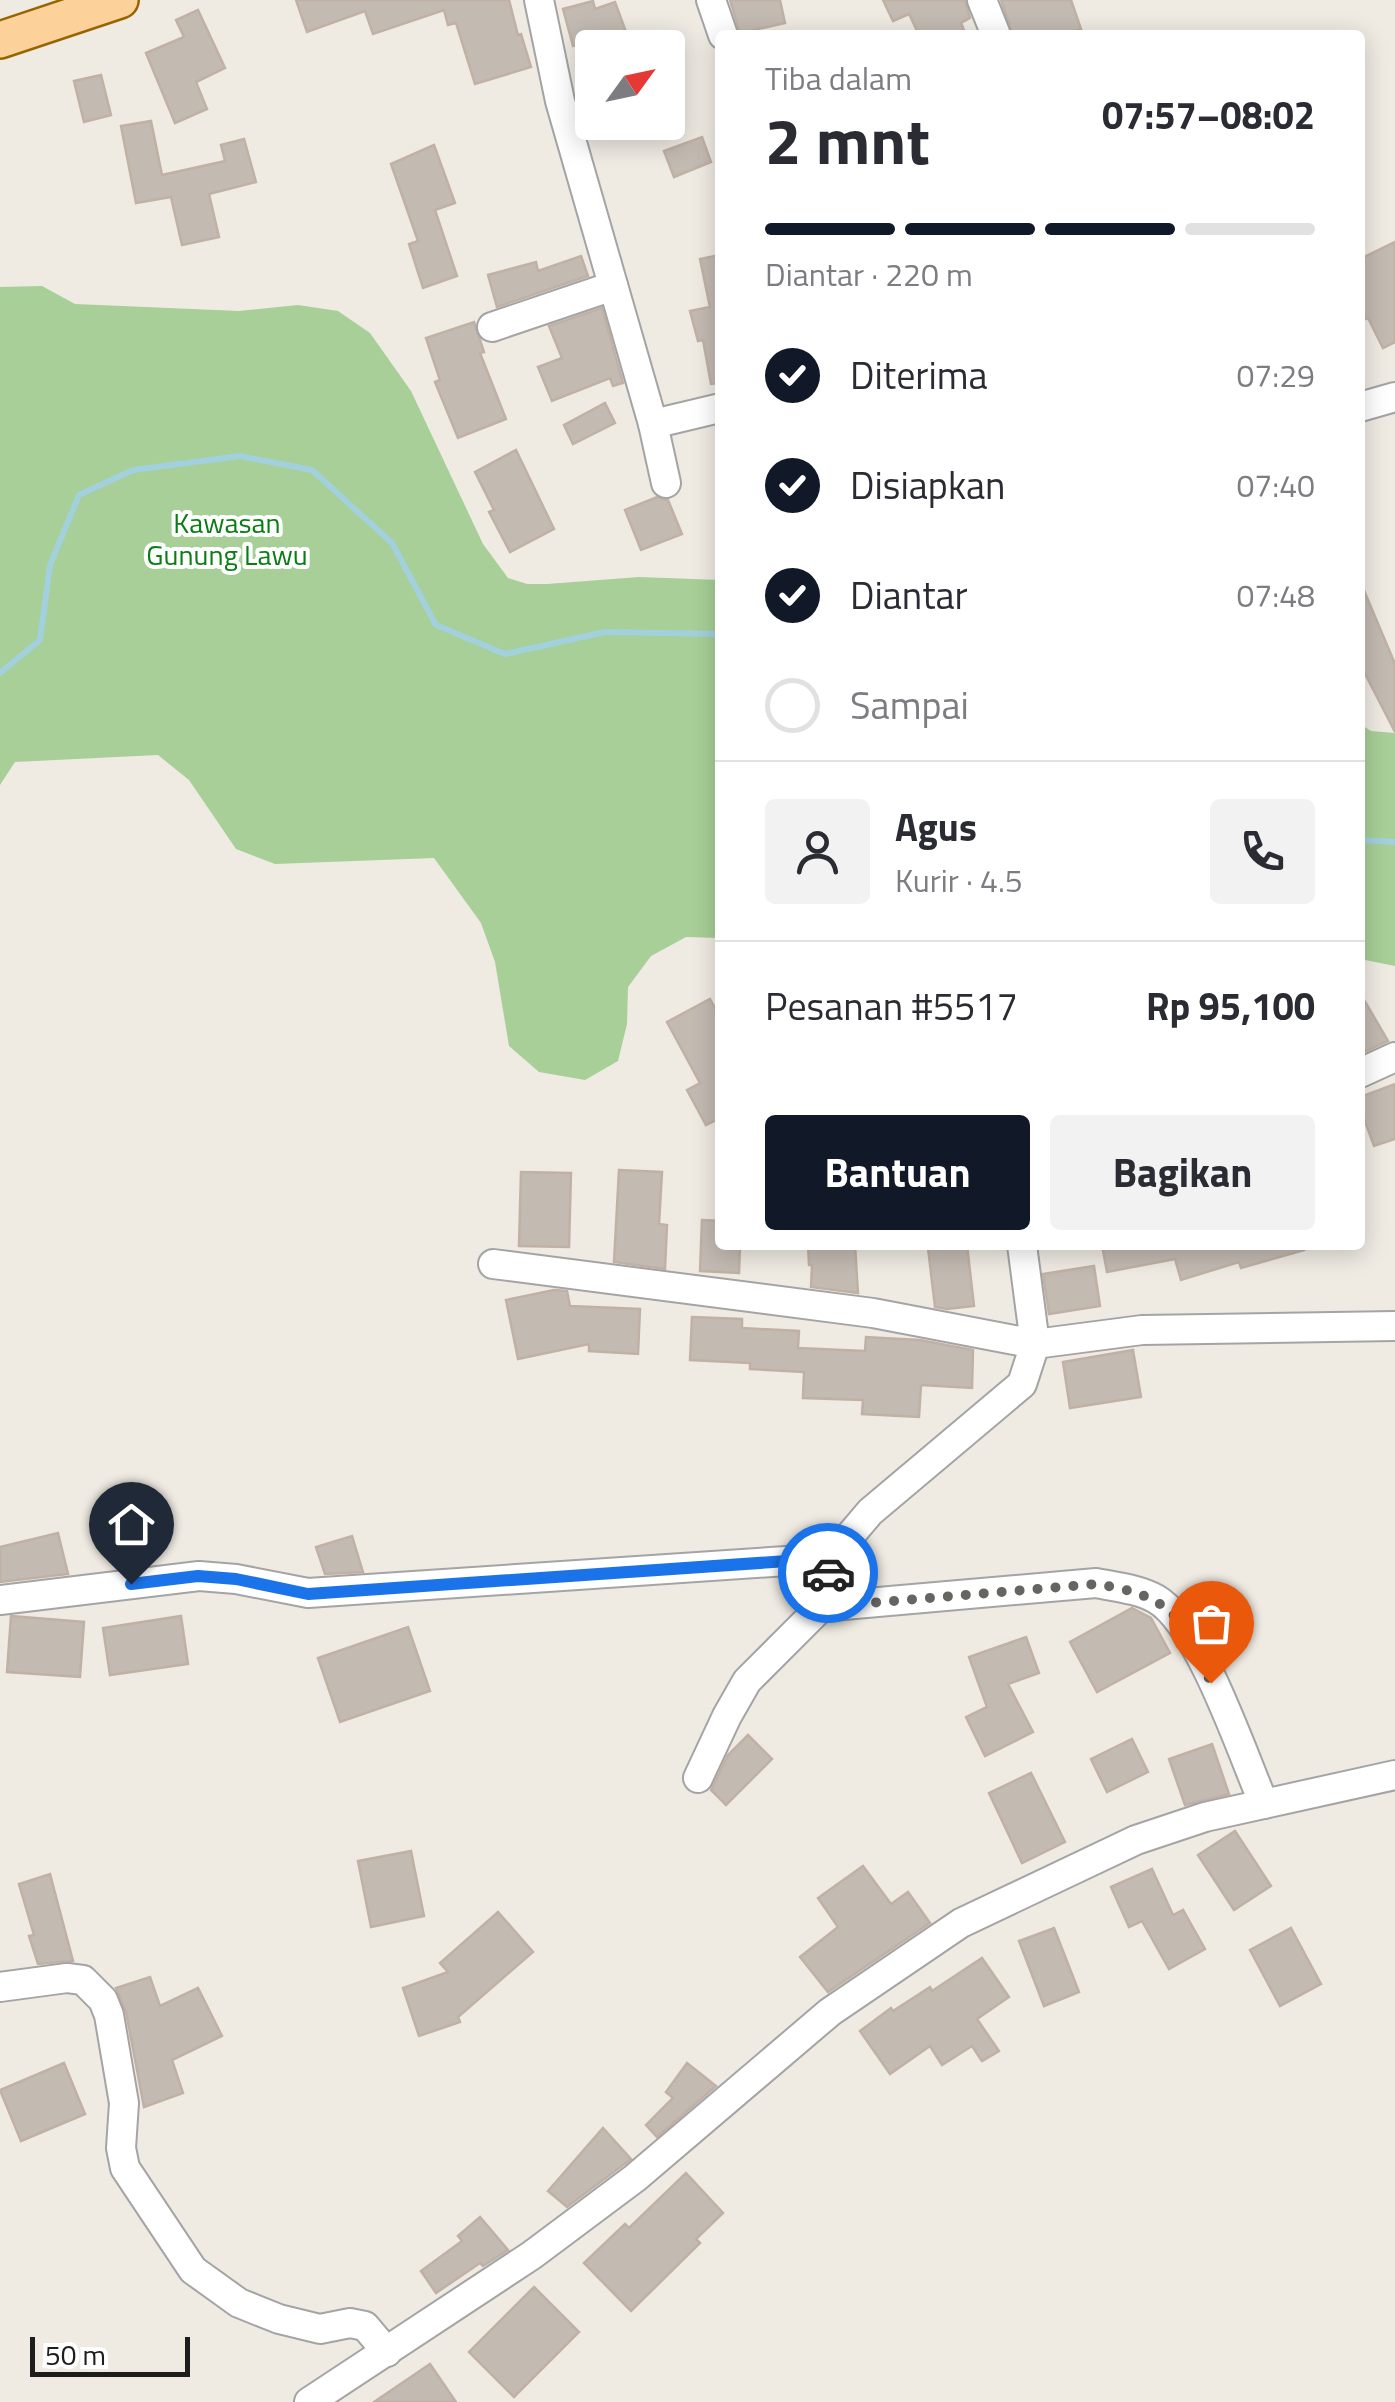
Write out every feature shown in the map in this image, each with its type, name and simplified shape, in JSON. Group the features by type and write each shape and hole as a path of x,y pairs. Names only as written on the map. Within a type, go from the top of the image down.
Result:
{"main road":[{"path":"0,40 120,0"}],"street":[{"path":"538,0 560,101 666,483"},
{"path":"711,0 721,30"},
{"path":"982,0 994,30"},
{"path":"492,328 613,286"},
{"path":"1365,406 1395,397"},
{"path":"652,424 715,409"},
{"path":"1365,1071 1395,1057"},
{"path":"698,1778 747,1680 821,1607 831,1558 870,1512 1022,1384 1035,1344 1023,1250"},
{"path":"494,1264 873,1314 1035,1344 1142,1330 1395,1326"},
{"path":"0,1600 198,1576 236,1579 308,1594 831,1558"},
{"path":"821,1607 1096,1584 1133,1590 1158,1600 1181,1621 1198,1652 1264,1804"},
{"path":"309,2402 532,2255 635,2178 830,2012 961,1923 1136,1840 1206,1817 1395,1776"},
{"path":"0,1987 67,1978 83,1980 103,2000 124,2104 121,2148 125,2168 193,2270 239,2303 279,2319 320,2328 350,2323 365,2326 387,2352"}],"green space":[{"name":"Kawasan Gunung Lawu","path":"42,286 75,304 239,311 298,305 338,311 370,333 411,391 483,544 508,578 527,584 639,577 715,580 715,938 686,937 651,956 628,987 627,1024 618,1061 585,1080 539,1072 509,1046 495,962 481,923 434,858 275,864 236,849 189,780 158,755 15,762 0,785 0,287"},
{"path":"1365,727 1395,733 1395,966 1365,960"}],"building":[{"path":"296,0 509,0 531,67 475,84 456,23 448,25 444,10 373,34 365,11 307,32"},
{"path":"730,0 780,0 785,23 739,30"},
{"path":"883,0 965,0 970,18 961,23 964,30 917,30 909,14 893,21"},
{"path":"1001,0 1071,0 1081,29 1078,30 1011,30"},
{"path":"593,1 595,9 615,2 625,30 575,30 573,46 563,9"},
{"path":"198,10 225,68 196,82 207,109 175,123 146,53 184,37 176,20"},
{"path":"101,75 111,115 84,122 74,81"},
{"path":"151,121 162,175 225,161 221,145 244,139 256,182 209,194 219,237 182,245 171,197 136,203 121,126"},
{"path":"702,137 711,162 674,177 664,151"},
{"path":"434,145 455,203 435,210 457,276 423,288 409,244 418,241 391,164"},
{"path":"1395,242 1395,342 1383,348 1368,318 1365,319 1365,257"},
{"path":"581,256 588,276 497,307 488,275 536,262 538,271"},
{"path":"715,256 715,384 711,384 703,340 698,341 690,311 710,307 700,259"},
{"path":"602,308 623,383 613,386 610,378 552,401 538,367 562,358 549,326"},
{"path":"474,322 484,352 480,353 506,419 458,438 435,382 440,380 426,338"},
{"path":"605,403 615,423 573,444 564,425"},
{"path":"516,450 554,529 510,552 489,512 494,510 475,472"},
{"path":"657,497 668,500 682,534 641,550 625,510"},
{"path":"1365,593 1395,664 1395,732 1365,674"},
{"path":"710,999 715,1008 715,1120 706,1125 687,1090 700,1083 667,1022"},
{"path":"1365,1002 1388,1041 1365,1052"},
{"path":"1395,1084 1395,1139 1374,1146 1365,1122 1365,1095"},
{"path":"619,1170 662,1172 659,1224 667,1225 665,1269 614,1262"},
{"path":"521,1172 571,1173 569,1247 519,1246"},
{"path":"702,1220 715,1221 715,1250 740,1250 739,1273 700,1271"},
{"path":"808,1250 855,1250 858,1293 811,1287"},
{"path":"928,1250 968,1250 974,1306 935,1307"},
{"path":"1103,1250 1304,1250 1241,1268 1239,1262 1181,1280 1175,1259 1107,1272"},
{"path":"1094,1266 1100,1306 1049,1314 1043,1274"},
{"path":"567,1291 570,1306 640,1309 638,1354 589,1351 589,1344 518,1359 506,1300"},
{"path":"692,1317 742,1319 742,1328 799,1331 798,1348 865,1351 866,1337 920,1340 973,1350 972,1388 921,1385 919,1417 862,1414 863,1400 803,1398 804,1372 750,1369 750,1363 690,1360"},
{"path":"1133,1350 1141,1397 1070,1408 1063,1362"},
{"path":"58,1533 68,1574 0,1582 0,1547"},
{"path":"352,1536 363,1572 325,1574 316,1547"},
{"path":"1132,1608 1151,1618 1170,1653 1097,1692 1070,1642"},
{"path":"11,1616 84,1622 80,1677 7,1672"},
{"path":"181,1616 188,1664 110,1675 103,1628"},
{"path":"408,1627 430,1691 340,1722 318,1658"},
{"path":"1026,1637 1039,1673 1008,1684 1033,1732 985,1756 966,1717 987,1707 969,1657"},
{"path":"748,1735 772,1759 726,1805 711,1790 728,1755"},
{"path":"1132,1739 1148,1772 1107,1792 1091,1759"},
{"path":"1212,1744 1229,1794 1185,1805 1169,1759"},
{"path":"1031,1773 1065,1842 1022,1863 989,1793"},
{"path":"1235,1831 1271,1886 1234,1910 1198,1855"},
{"path":"411,1851 424,1916 371,1927 358,1861"},
{"path":"863,1866 891,1904 908,1892 930,1923 828,1992 800,1957 838,1927 818,1898"},
{"path":"1152,1869 1173,1915 1183,1910 1205,1949 1169,1969 1142,1921 1129,1927 1111,1887"},
{"path":"50,1874 73,1961 38,1964 19,1884"},
{"path":"498,1912 533,1952 458,2017 460,2022 419,2036 403,1988 448,1972 440,1963"},
{"path":"1054,1928 1079,1992 1044,2006 1019,1941"},
{"path":"1291,1928 1321,1984 1280,2006 1250,1950"},
{"path":"982,1958 1009,1997 977,2019 999,2051 982,2061 972,2046 942,2065 930,2046 890,2074 860,2031 891,2008 893,2011 930,1987 932,1991"},
{"path":"150,1977 160,2006 198,1988 222,2036 172,2060 183,2093 144,2107 126,2012 116,1988"},
{"path":"64,2063 85,2114 21,2141 0,2090"},
{"path":"687,2063 716,2086 657,2137 646,2125 673,2098 666,2092"},
{"path":"603,2128 631,2159 567,2207 548,2191"},
{"path":"686,2173 723,2213 696,2239 700,2243 631,2311 584,2263 625,2224 629,2228"},
{"path":"480,2217 508,2250 483,2266 480,2263 436,2293 421,2271 462,2241 458,2236"},
{"path":"534,2287 579,2332 514,2397 469,2352"},
{"path":"430,2364 456,2402 374,2402"}],"waterway":[{"path":"0,673 40,640 50,565 79,495 133,470 240,456 312,470 392,543 436,625 505,654 605,632 715,634"},
{"path":"1365,840 1395,842"}],"way so far":[{"path":"828,1573 821,1607 1096,1584 1133,1590 1158,1600 1181,1621 1211,1683"}],"route":[{"path":"131,1584 198,1576 236,1579 308,1594 831,1558 828,1573"}]}
